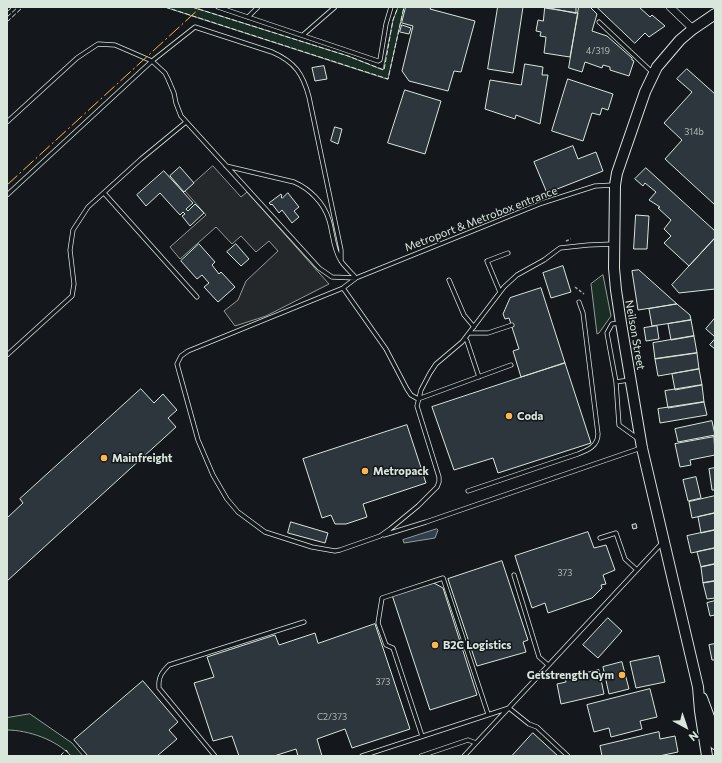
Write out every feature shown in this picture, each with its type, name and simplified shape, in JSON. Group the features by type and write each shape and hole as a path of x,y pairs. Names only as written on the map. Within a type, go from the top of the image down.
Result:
{"main road":[{"name":"Neilson Street","path":"707,756 698,687 663,541 642,444 616,290 614,244 615,185 622,157 626,150 645,92 653,73 670,50 693,29 715,14"},
{"name":"Neilson Street","path":"698,687 706,706 715,744"}],"street":[{"path":"670,7 693,29"}],"lane":[{"path":"218,7 380,60 386,24 391,7"},
{"path":"248,17 258,7"},
{"path":"303,36 335,7"},
{"path":"599,22 653,73"},
{"path":"7,195 152,61 195,27 283,56 294,66 302,77 309,97 341,250 341,261"},
{"path":"7,122 77,58 98,44 115,45 152,61 165,73 181,116 319,268 332,278 356,278"},
{"path":"7,355 72,296 74,284 70,250 74,230 88,207 141,159 186,122"},
{"path":"226,166 294,182 304,186 322,206 329,218 332,236 341,261 356,278"},
{"name":"Metroport & Metrobox entrance","path":"356,278 542,203 595,186 605,184 615,185"},
{"path":"104,193 197,296"},
{"path":"377,537 390,529 418,506 437,487 439,482 439,477 418,411 418,399 426,380 436,364 470,333 486,309 504,287 517,276 544,260 560,248 614,244"},
{"path":"500,292 488,261 508,253"},
{"path":"356,278 343,288 188,351 181,356 177,364 198,440 213,475 227,499 238,512 265,532 312,547 336,551 426,522 642,444"},
{"path":"449,280 464,315 474,326"},
{"path":"343,288 386,349 411,395 418,399 511,365"},
{"path":"468,491 578,454 593,446 597,442 598,434 594,396 583,313 579,302"},
{"path":"621,322 612,324 607,333 616,382 619,425 642,444"},
{"path":"470,333 488,333 512,325"},
{"path":"465,338 468,341 479,377"},
{"path":"616,382 631,379"},
{"path":"600,538 616,533 625,559 636,570"},
{"path":"464,756 663,541"},
{"path":"514,575 540,657 548,665"},
{"path":"422,736 393,648 386,645 378,623 382,598 388,596 443,578 488,714"},
{"path":"215,756 159,688 159,676 170,665 304,622"},
{"path":"362,756 509,708"},
{"path":"509,708 529,724 537,727 568,756"},
{"path":"421,756 468,740 476,743"}],"path":[{"path":"566,242 571,239"},
{"path":"575,288 584,294"}],"green space":[{"path":"165,7 192,7 348,56 383,70 393,20 398,7 404,7 388,79"},
{"path":"603,275 611,316 597,334 591,284"},
{"path":"30,714 72,743 83,756 71,756 58,745 42,737 15,730 7,730 7,718"}],"shaded area":[{"path":"213,166 241,197 247,192 329,284 266,316 235,326 224,311 238,300 246,281 278,251 269,241 256,252 241,236 232,244 216,227 180,259 170,247 206,215 185,191"}],"water":[{"path":"437,529 435,538 404,543 403,540"}],"building":[{"path":"406,7 431,7 430,9 475,21 461,72 454,71 448,91 409,81 402,71 413,26 402,23"},
{"path":"498,7 523,7 513,73 488,69"},
{"path":"545,7 576,7 576,13"},
{"path":"579,7 590,7 597,14 592,31 607,36 632,58 634,61 629,76 610,70 610,67 603,65 602,68 585,62 582,72 569,68"},
{"path":"597,7 639,7 650,17 652,15 665,26 649,37 645,33 635,43"},
{"path":"545,8 578,13 570,57 544,53 546,37 540,36 541,32 536,31 538,20 543,21"},
{"path":"402,25 411,28 409,34 400,32"},
{"path":"525,64 543,67 542,75 548,75 540,124 516,115 515,119 485,109 490,80 521,85"},
{"path":"324,66 327,79 315,81 312,68"},
{"path":"687,69 715,94 715,205 665,159 682,140 664,123 692,92 677,79"},
{"path":"568,79 613,94 608,110 602,108 600,115 592,113 583,141 552,131"},
{"path":"405,90 441,101 425,154 388,143"},
{"path":"335,127 342,129 338,144 331,141"},
{"path":"573,146 578,159 596,152 603,171 547,193 534,162"},
{"path":"180,167 194,183 184,192 170,176"},
{"path":"646,168 715,231 715,238 689,266 664,243 671,236 664,229 671,220 658,208 660,207 649,200 656,192 645,183 643,186 635,179"},
{"path":"164,171 193,203 186,209 188,211 195,204 204,213 190,226 182,216 185,214 183,212 180,215 160,193 146,206 137,195"},
{"path":"288,193 299,207 294,211 299,217 292,223 282,210 279,213 272,204 271,205 269,203 281,194 282,198"},
{"path":"636,215 649,216 647,249 634,249"},
{"path":"715,238 715,289 679,293 672,285"},
{"path":"199,244 215,262 212,265 219,274 221,272 235,287 218,302 204,287 209,283 202,275 197,279 181,261"},
{"path":"236,244 249,259 241,266 227,252"},
{"path":"563,266 571,292 551,298 543,273"},
{"path":"639,270 677,304 638,310 632,271"},
{"name":"Coda","path":"541,288 565,363 521,377 513,351 519,349 509,318 505,319 503,314 510,298"},
{"path":"677,304 690,315 691,320 652,326 649,309"},
{"path":"715,318 715,337 706,329"},
{"path":"691,320 694,336 671,340 668,324"},
{"path":"657,326 659,339 646,341 644,328"},
{"path":"694,336 697,353 655,359 653,343"},
{"path":"715,339 715,349 710,345"},
{"path":"697,353 699,369 658,376 655,359"},
{"name":"Coda","path":"565,363 591,443 498,473 493,458 454,470 432,407"},
{"path":"699,369 702,385 675,390 672,374"},
{"path":"702,385 704,402 668,408 665,391"},
{"name":"Mainfreight","path":"141,389 154,403 163,394 177,410 168,418 176,427 7,581 7,518 23,503 20,499"},
{"path":"704,402 707,415 660,423 658,409"},
{"path":"712,421 715,435 678,442 675,429"},
{"name":"Metropack","path":"407,425 426,483 363,504 367,517 346,524 335,524 331,515 322,518 303,459"},
{"path":"714,437 715,455 690,460 691,465 680,467 675,444"},
{"path":"715,468 715,490 712,490 709,469"},
{"path":"696,477 701,498 688,501 683,480"},
{"path":"715,496 715,513 692,518 689,502"},
{"path":"715,513 715,530 701,533 698,517"},
{"path":"291,522 328,533 325,543 288,533"},
{"path":"636,524 637,528 633,529 632,525"},
{"path":"715,530 715,548 691,553 687,536"},
{"path":"588,532 594,548 606,545 615,570 603,575 606,584 601,585 602,588 592,598 548,613 545,603 532,608 515,556"},
{"path":"715,548 715,564 701,567 697,552"},
{"path":"502,561 528,640 523,642 526,652 477,666 448,579"},
{"path":"715,564 715,581 703,583 701,567"},
{"path":"715,581 715,598 707,599 703,583"},
{"name":"B2C Logistics","path":"432,582 443,588 477,695 430,710 392,595"},
{"path":"715,601 715,615 710,616 707,603"},
{"path":"608,618 622,631 598,658 583,645"},
{"path":"375,624 410,729 352,748 345,729 317,739 322,756 298,756 296,749 274,756 239,756 232,736 213,741 194,683 214,677 207,657 275,635 279,645 315,633 318,643"},
{"path":"715,644 715,660 712,660 709,645"},
{"path":"659,656 665,682 636,688 630,662"},
{"path":"622,662 629,689 609,694 603,667"},
{"path":"599,670 604,694 561,704 557,684 566,682 565,678"},
{"path":"143,681 178,722 169,730 177,739 157,756 88,756 74,740"},
{"path":"650,689 657,717 640,721 642,729 611,737 609,728 594,732 587,705"},
{"path":"659,732 660,739 675,736 678,752 659,756 602,756 600,746"},
{"path":"533,733 558,756 512,756"}],"fence":[{"path":"7,17 18,7"},
{"path":"7,22 23,7"},
{"path":"165,7 388,79 404,7"},
{"path":"192,7 348,56 384,70 393,20 398,7"},
{"path":"60,756 66,750 71,756"}],"power":[{"path":"7,185 201,7"}],"place":[{"name":"Coda","path":"509,416"},
{"name":"Mainfreight","path":"104,458"},
{"name":"Metropack","path":"365,471"},
{"name":"B2C Logistics","path":"435,645"},
{"name":"Getstrength Gym","path":"622,675"}]}
